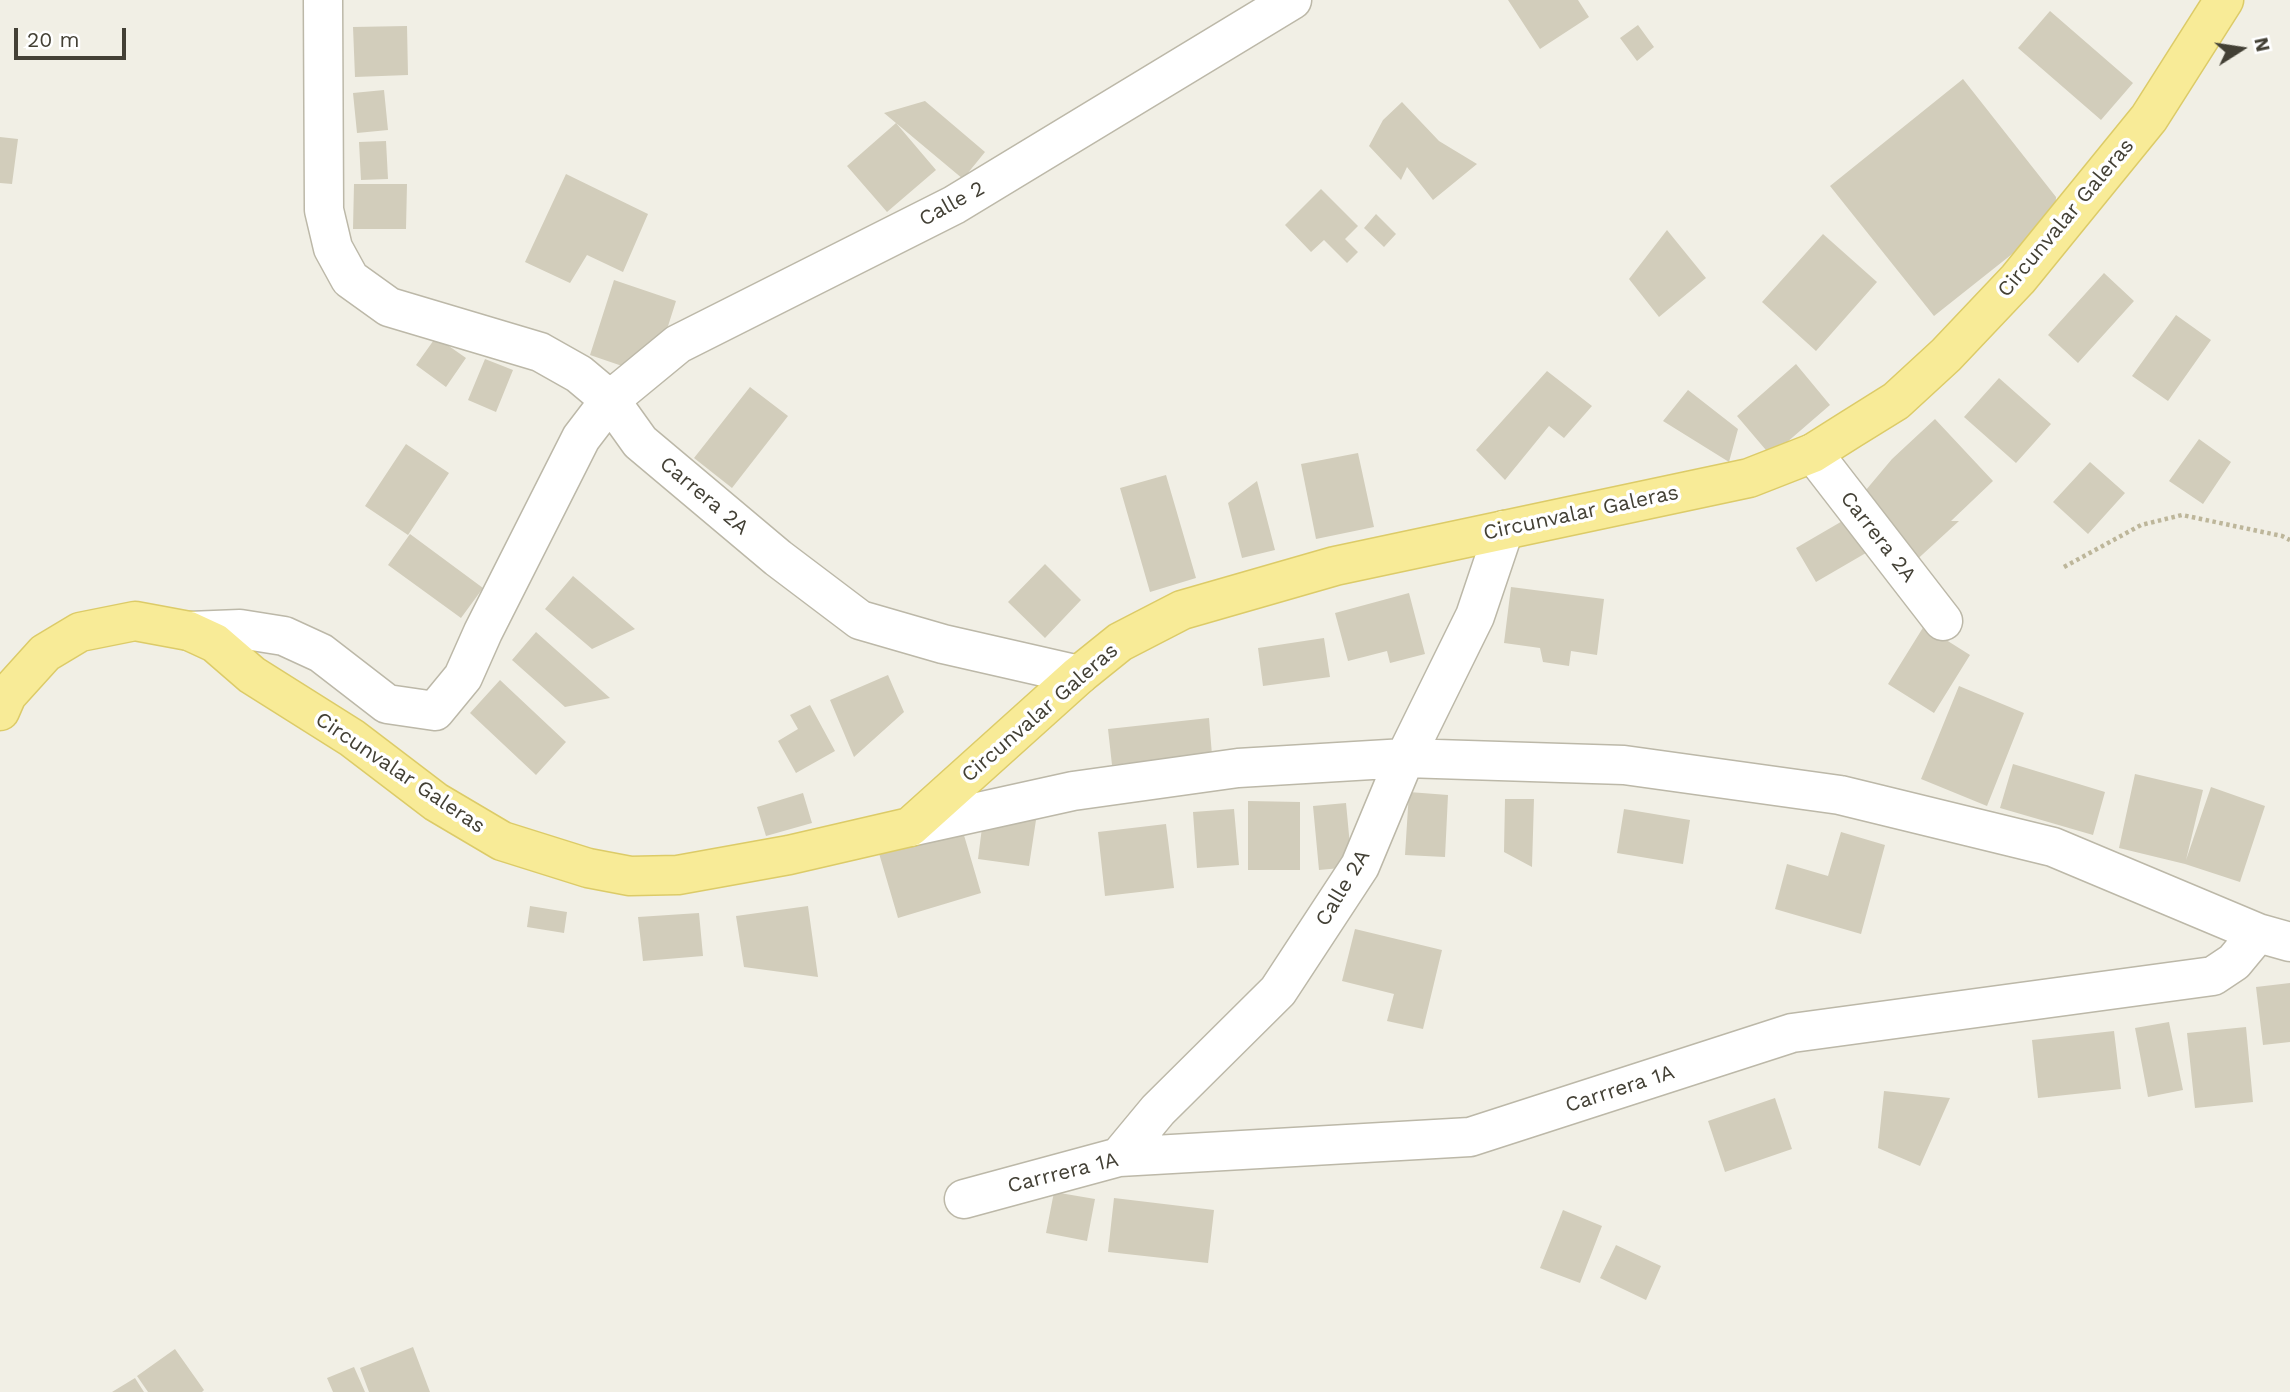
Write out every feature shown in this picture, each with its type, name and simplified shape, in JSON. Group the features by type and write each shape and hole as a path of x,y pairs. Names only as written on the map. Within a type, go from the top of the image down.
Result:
{"main road":[{"name":"Circunvalar Galeras","path":"0,711 7,695 45,653 80,632 135,621 189,631 215,643 252,675 352,738 447,809 502,841 588,869 630,876 678,875 789,855 911,827 1079,675 1120,642 1182,610 1335,566 1749,478 1813,453 1896,401 1946,355 2018,279 2150,118 2221,1"}],"street":[{"name":"Carrera 2A","path":"323,0 324,210 333,248 349,279 390,307 540,352 579,374 610,400 640,442 778,558 860,620 943,644 1079,675"},
{"name":"Calle 2","path":"189,631 240,629 284,635 321,653 387,704 435,711 463,677 581,438 610,400 678,344 954,205 1292,0"},
{"name":"Carrera 2A","path":"1813,453 1943,621"},
{"name":"Calle 2A","path":"1119,1157 1158,1110 1278,992 1360,866 1405,758 1475,616 1504,530"},
{"path":"911,827 1073,791 1238,768 1405,758 1624,765 1840,795 2053,847 2274,937"},
{"name":"Carrrera 1A","path":"964,1199 1119,1157 1470,1137 1792,1033 2213,976 2274,937"}],"path":[{"path":"2064,567 2141,524 2182,515 2290,540"}],"building":[{"path":"1508,0 1578,0 1589,17 1540,49"},
{"path":"2050,11 2133,83 2101,120 2018,48"},
{"path":"1638,25 1654,47 1637,61 1620,38"},
{"path":"407,26 408,75 355,77 353,27"},
{"path":"1963,79 2056,197 2055,220 1934,316 1830,186"},
{"path":"384,90 388,130 357,133 353,93"},
{"path":"925,101 985,152 963,179 884,113"},
{"path":"1402,102 1439,141 1477,164 1433,200 1407,167 1401,180 1369,146 1383,120"},
{"path":"896,123 936,170 887,212 847,166"},
{"path":"0,137 18,139 12,184 0,183"},
{"path":"386,141 388,179 361,180 359,142"},
{"path":"566,174 648,214 623,272 587,255 570,283 525,262"},
{"path":"354,184 407,184 406,229 353,229"},
{"path":"1321,189 1358,226 1345,239 1358,252 1347,263 1324,240 1311,252 1285,225"},
{"path":"1376,214 1396,234 1384,247 1364,228"},
{"path":"1667,230 1706,278 1659,317 1629,279"},
{"path":"1823,234 1877,282 1816,351 1762,302"},
{"path":"2104,273 2134,301 2078,363 2048,335"},
{"path":"614,280 676,301 662,345 643,347 628,368 590,355"},
{"path":"2176,315 2211,340 2168,401 2132,376"},
{"path":"436,337 466,358 446,387 416,365"},
{"path":"485,359 513,370 496,412 468,400"},
{"path":"1796,364 1830,405 1771,456 1737,416"},
{"path":"1547,371 1592,406 1564,438 1549,426 1505,480 1476,450"},
{"path":"1999,378 2051,424 2016,463 1964,417"},
{"path":"750,387 788,416 732,488 694,458"},
{"path":"1688,390 1738,429 1729,462 1663,421"},
{"path":"1935,419 1993,481 1951,521 1959,521 1911,565 1855,503 1892,459"},
{"path":"2199,439 2231,462 2203,504 2169,481"},
{"path":"406,444 449,473 408,535 365,506"},
{"path":"1358,453 1374,527 1316,539 1301,464"},
{"path":"2090,462 2125,493 2088,534 2053,502"},
{"path":"1166,475 1196,578 1150,592 1120,488"},
{"path":"1257,481 1275,550 1242,558 1228,503"},
{"path":"1851,516 1871,550 1816,582 1796,548"},
{"path":"410,534 483,588 461,618 388,565"},
{"path":"1045,564 1081,600 1045,638 1008,602"},
{"path":"573,576 635,629 592,649 545,609"},
{"path":"1511,587 1604,599 1597,655 1571,651 1569,666 1543,662 1540,648 1504,643"},
{"path":"1409,593 1425,654 1390,663 1387,651 1348,661 1335,613"},
{"path":"1924,626 1970,655 1934,713 1888,684"},
{"path":"536,632 610,698 565,707 512,660"},
{"path":"1324,638 1330,677 1263,686 1258,648"},
{"path":"888,675 904,712 854,757 830,700"},
{"path":"500,680 566,742 536,775 470,713"},
{"path":"1959,686 2024,713 1987,806 1921,779"},
{"path":"810,705 835,751 796,773 778,741 798,729 790,715"},
{"path":"1209,718 1212,755 1112,765 1108,729"},
{"path":"2013,764 2105,792 2093,835 2000,808"},
{"path":"2135,774 2203,790 2186,860 2211,787 2265,806 2240,882 2185,864 2119,848"},
{"path":"1409,792 1448,795 1445,857 1405,855"},
{"path":"803,793 812,823 766,836 757,807"},
{"path":"1505,799 1534,799 1532,867 1504,852"},
{"path":"1248,801 1300,802 1300,870 1248,870"},
{"path":"1346,803 1352,867 1319,870 1313,806"},
{"path":"1234,809 1239,865 1197,868 1193,812"},
{"path":"1624,809 1690,820 1683,864 1617,853"},
{"path":"984,812 1036,820 1029,866 978,859"},
{"path":"1166,824 1174,888 1105,896 1098,832"},
{"path":"961,825 981,893 898,918 878,850"},
{"path":"1841,832 1885,845 1861,934 1775,909 1787,864 1828,876"},
{"path":"530,906 567,912 564,933 527,927"},
{"path":"808,906 818,977 744,967 736,916"},
{"path":"699,913 703,956 643,961 638,917"},
{"path":"1355,929 1442,950 1423,1029 1387,1021 1394,994 1342,981"},
{"path":"2290,983 2290,1042 2263,1045 2256,987"},
{"path":"2169,1022 2183,1090 2148,1097 2135,1028"},
{"path":"2246,1027 2253,1102 2195,1108 2187,1033"},
{"path":"2114,1031 2121,1089 2038,1098 2032,1040"},
{"path":"1884,1091 1950,1098 1920,1166 1878,1148"},
{"path":"1775,1098 1792,1149 1725,1172 1708,1121"},
{"path":"1054,1192 1095,1199 1087,1241 1046,1233"},
{"path":"1114,1198 1214,1210 1208,1263 1108,1252"},
{"path":"1563,1210 1602,1226 1580,1283 1540,1268"},
{"path":"1616,1245 1661,1266 1646,1300 1600,1278"},
{"path":"413,1347 430,1392 369,1392 360,1368"},
{"path":"175,1349 204,1390 148,1392 137,1376"},
{"path":"354,1367 365,1392 333,1392 327,1378"},
{"path":"135,1378 144,1392 112,1392"}]}
